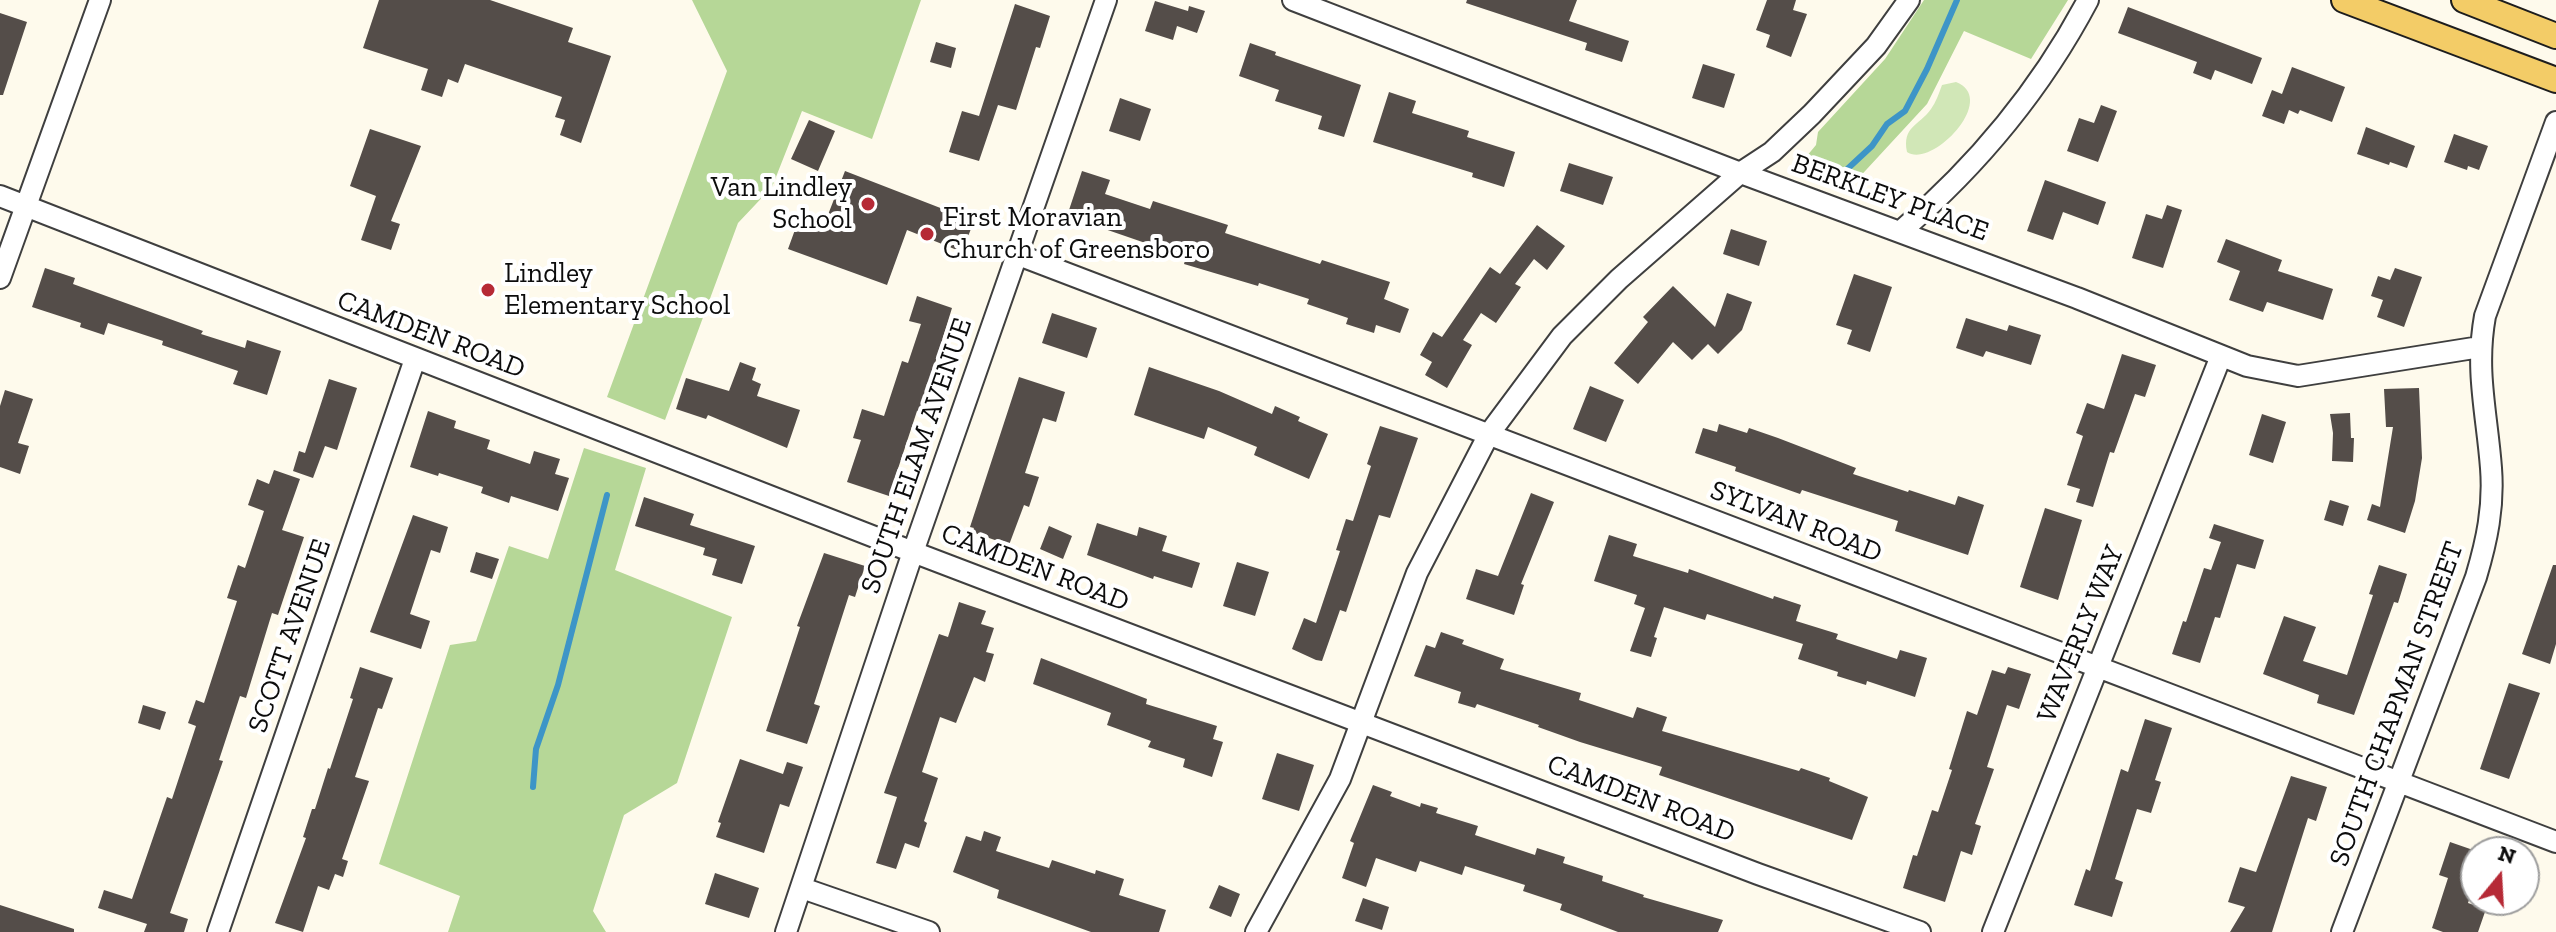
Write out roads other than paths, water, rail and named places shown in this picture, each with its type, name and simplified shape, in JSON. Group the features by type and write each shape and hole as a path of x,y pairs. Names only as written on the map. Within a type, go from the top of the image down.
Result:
{"main road":[{"path":"2344,0 2556,80"},
{"path":"2464,0 2556,36"}],"street":[{"path":"0,278 100,0"},
{"name":"SOUTH ELAM AVENUE","path":"786,932 913,552 1106,0"},
{"name":"BERKLEY PLACE","path":"1293,0 2247,366 2298,376 2480,347"},
{"path":"1256,932 1340,779 1417,573 1489,434 1562,336 1619,279 1740,173 1772,152 1812,114 1876,46 1909,0"},
{"path":"1901,231 1977,159 2031,94 2070,35 2088,0"},
{"name":"SOUTH CHAPMAN STREET","path":"2342,932 2476,577 2490,529 2491,470 2483,409 2480,347 2485,316 2556,122"},
{"name":"CAMDEN ROAD","path":"0,196 913,552 1758,874 1920,932"},
{"name":"SYLVAN ROAD","path":"1016,254 2556,842"},
{"name":"WAVERLY WAY","path":"1993,932 2221,356"},
{"name":"SCOTT AVENUE","path":"218,932 415,359"},
{"path":"802,888 929,932"}],"waterway":[{"path":"1843,173 1872,146 1887,124 1905,111 1957,0"},
{"path":"533,787 536,749 558,685 607,495"}],"place":[{"name":"Van Lindley School","path":"868,204"},
{"name":"First Moravian Church of Greensboro","path":"927,234"},
{"name":"Lindley Elementary School","path":"488,290"}]}
